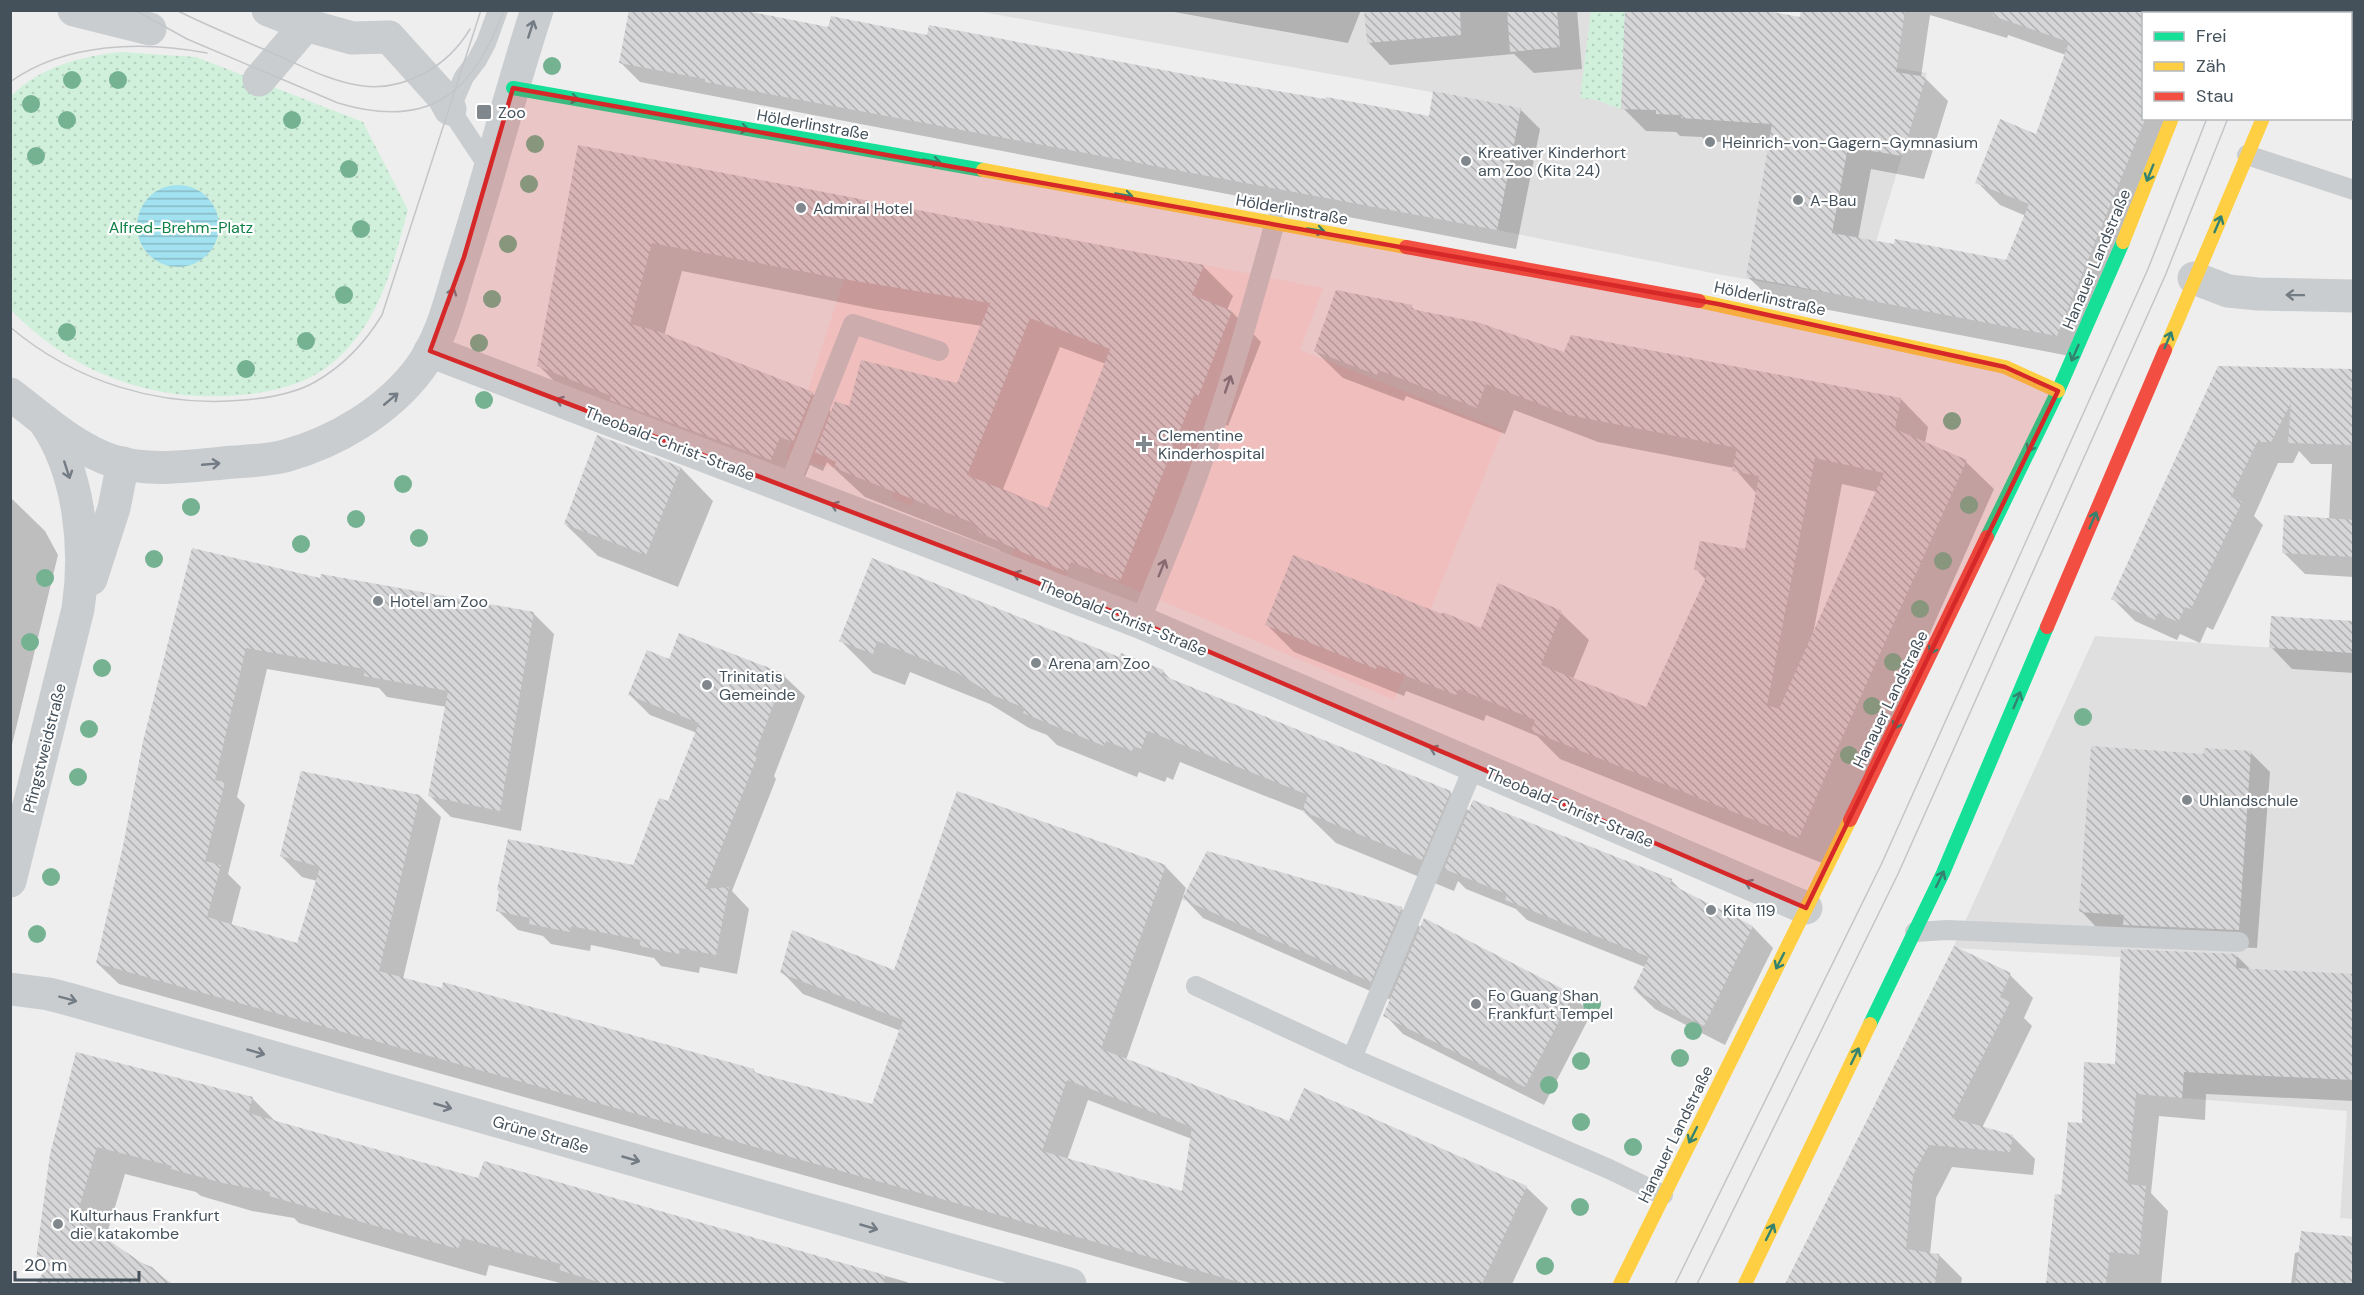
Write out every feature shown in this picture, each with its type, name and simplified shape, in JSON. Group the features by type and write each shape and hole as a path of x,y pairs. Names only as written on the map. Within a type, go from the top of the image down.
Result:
{"main road":[{"name":"Hölderlinstraße","path":"513,88 1275,222 1729,306 2005,367 2058,391"},
{"name":"Hanauer Landstraße","path":"1620,1284 2058,391 2119,252 2171,120"},
{"path":"1745,1284 1943,873 2262,120"}],"street":[{"path":"74,10 152,30"},
{"path":"268,10 306,25 352,38 389,37 444,98 450,109"},
{"path":"10,394 82,446 104,457 123,463 175,467 270,459 299,452 334,437 375,412 401,391 422,366 430,351 454,286 537,10"},
{"path":"259,80 306,25"},
{"path":"2194,278 2228,291 2258,294 2354,296"},
{"name":"Theobald-Christ-Straße","path":"430,351 1140,622 1806,908"},
{"name":"Pfingstweidstraße","path":"10,881 69,649 81,589 83,565 81,539 68,472 56,441 42,417"},
{"name":"Pfingstweidstraße","path":"69,649 114,508 123,463"},
{"name":"Grüne Straße","path":"10,989 50,994 68,999 1003,1276 1070,1284"}],"lane":[{"path":"490,169 450,109 464,78 486,43 498,10"},
{"path":"2247,155 2354,190"},
{"path":"1140,622 1184,514 1207,446 1246,329 1275,222"},
{"path":"788,488 853,324 939,351"},
{"path":"1352,1058 1474,766"},
{"path":"1915,932 1947,930 2239,942"},
{"path":"1196,986 1352,1058 1609,1169 1663,1195"}],"highlighted area":[{"path":"513,88 1718,304 2005,367 2058,391 1806,908 1140,622 430,351 464,257"}],"shaded area":[{"name":"Heinrich-von-Gagern-Gymnasium","path":"976,11 1701,11 1794,51 1927,73 1859,298 1722,275 1497,230 1521,108"},
{"name":"Clementine Kinderhospital","path":"863,200 1051,245 1055,236 1323,288 1300,350 1503,430 1394,700 1071,562 1065,578 1011,556 1018,541 985,535 979,531 979,525 914,499 911,506 893,498 894,491 834,468 786,458 844,279"},
{"name":"Uhlandschule","path":"2095,636 2353,653 2353,1219 2340,1218 2347,1111 2182,1098 2189,961 1953,948"}],"green space":[{"path":"1591,11 1625,11 1621,109 1596,100 1580,98"},
{"name":"Alfred-Brehm-Platz","path":"122,52 196,57 363,122 408,210 391,270 375,309 352,343 328,367 307,379 285,387 250,394 183,395 151,390 120,381 63,353 11,310 11,96 22,86 48,70 91,56"}],"water":[{"path":"178,185 194,188 207,197 216,210 219,226 216,242 207,255 194,264 178,267 162,264 149,255 140,242 137,226 140,210 149,197 162,188"}],"building":[{"path":"629,10 741,10 828,27 831,16 927,35 929,25 1231,83 1325,99 1326,97 1429,116 1433,91 1521,108 1497,230 705,82 705,79 619,63"},
{"path":"1364,10 1460,10 1461,35 1367,43"},
{"path":"1507,10 1557,10 1560,47 1510,52"},
{"path":"1625,10 1762,10 1800,17 1801,10 1905,10 1896,72 1926,77 1902,156 1848,147 1832,233 1894,244 1895,239 2006,260 2029,204 1975,183 2000,119 2036,134 2069,42 1993,16 1994,10 2144,10 2142,12 2142,120 2144,122 2057,336 1746,277 1772,124 1681,118 1681,115 1656,114 1656,110 1621,109"},
{"path":"578,145 1204,265 1192,295 1232,311 1198,397 1194,395 1120,581 1071,562 1067,572 980,533 973,523 834,468 836,462 815,452 835,401 849,406 861,360 957,383 990,303 843,279 652,243 630,324 660,332 813,392 793,442 780,437 771,460 610,400 611,396 537,366","holes":["1030,318 1110,349 1048,508 967,475"]},
{"path":"1336,290 1412,305 1411,309 1477,322 1564,352 1571,335 1901,398 1895,429 1967,460 1799,838 1531,731 1535,720 1459,689 1456,695 1378,665 1376,669 1265,625 1293,555 1481,628 1498,583 1562,611 1541,665 1646,707 1707,575 1694,569 1700,541 1745,549 1759,476 1732,471 1737,448 1569,415 1486,384 1477,408 1379,370 1377,375 1314,351","holes":["1815,458 1884,473 1779,709 1767,705"]},
{"path":"2218,366 2354,369 2354,445 2288,443 2291,403 2271,442 2257,442 2231,497 2242,502 2191,609 2185,607 2178,622 2158,613 2155,620 2111,599"},
{"path":"597,435 681,467 646,555 564,524"},
{"path":"2284,515 2354,520 2354,557 2282,553"},
{"path":"192,548 320,578 321,574 534,612 500,811 428,796 448,691 364,676 365,669 246,648 215,780 225,782 205,861 221,865 207,917 297,943 320,867 280,856 301,771 420,795 379,971 442,988 443,982 872,1104 903,1020 780,973 792,930 894,970 957,791 1166,865 1101,1049 1289,1121 1304,1088 1527,1186 1482,1284 1246,1284 96,963 123,846 143,741","holes":["1067,1080 1192,1127 1182,1191 1042,1151"]},
{"path":"872,558 1119,657 1121,653 1164,670 1161,675 1451,791 1422,860 1302,811 1308,795 1148,731 1141,749 1134,746 1132,751 1106,741 1104,746 1023,713 1025,708 995,696 956,672 877,641 873,654 839,641"},
{"path":"2271,616 2354,621 2354,653 2269,648"},
{"path":"679,633 785,674 754,756 757,757 705,889 729,887 716,955 680,948 679,954 639,946 641,940 571,926 570,932 529,924 530,918 496,911 499,891 497,890 508,839 633,865 659,798 668,801 699,723 628,695 647,650 669,659"},
{"path":"2091,746 2203,754 2204,748 2251,751 2239,930 2123,925 2124,915 2079,912"},
{"path":"1473,800 1672,879 1670,884 1753,926 1704,1026 1633,989 1649,957 1505,900 1507,894 1444,869"},
{"path":"1207,851 1402,907 1371,982 1182,899"},
{"name":"Fo Guang Shan Frankfurt Tempel","path":"1424,918 1573,994 1525,1087 1383,1016"},
{"path":"1954,946 2011,973 2000,997 2010,1002 1952,1118 2013,1135 2010,1152 1929,1145 1913,1175 1906,1249 1939,1254 1935,1284 1785,1284"},
{"path":"2121,949 2237,954 2236,968 2354,974 2354,1080 2184,1072 2182,1098 2136,1094 2127,1184 2146,1186 2139,1255 2110,1252 2106,1284 2046,1284 2055,1194 2061,1195 2068,1122 2082,1123 2084,1062 2115,1064"},
{"path":"76,1052 253,1097 248,1113 478,1178 484,1161 885,1275 884,1284 605,1284 559,1270 561,1264 462,1238 458,1249 269,1196 270,1192 223,1183 171,1169 172,1166 97,1147 76,1218 173,1284 35,1284 47,1268 36,1259 50,1154"},
{"path":"2301,1231 2354,1237 2354,1284 2295,1284"}],"tram line":[{"path":"135,10 187,39 338,103 370,110 398,112 422,108 443,98 462,84 478,64 492,40 504,10"},
{"path":"176,10 314,72 338,81 363,86 379,87 395,84 424,73 438,65 450,54 470,29"},
{"path":"10,327 62,363 90,376 150,395 181,400 244,400 271,397 298,390 325,376 353,353 382,315 481,10"},
{"path":"10,82 55,59 106,48 157,47 207,53"},
{"path":"1675,1284 1881,865 2148,269 2206,120"},
{"path":"1697,1284 1898,874 2165,276 2227,120"}],"traffic: fast":[{"path":"513,88 983,170"},
{"path":"1987,537 2058,391 2123,242"},
{"path":"1870,1024 1943,873 2047,627"}],"traffic: slow":[{"path":"2123,242 2171,120"},
{"path":"2165,350 2262,120"},
{"path":"983,170 1406,247"},
{"path":"1699,301 2005,367 2058,391"},
{"path":"1620,1284 1850,820"},
{"path":"1745,1284 1870,1024"}],"traffic: jam":[{"path":"1406,247 1699,301"},
{"path":"2047,627 2165,350"},
{"path":"1850,820 1987,537"}],"place":[{"name":"Zoo","path":"484,112"},
{"name":"Heinrich-von-Gagern-Gymnasium","path":"1710,142"},
{"name":"Kreativer Kinderhort am Zoo (Kita 24)","path":"1466,161"},
{"name":"A-Bau","path":"1798,200"},
{"name":"Admiral Hotel","path":"801,208"},
{"name":"Clementine Kinderhospital","path":"1144,444"},
{"name":"Hotel am Zoo","path":"378,601"},
{"name":"Arena am Zoo","path":"1036,663"},
{"name":"Trinitatis Gemeinde","path":"707,685"},
{"name":"Uhlandschule","path":"2187,800"},
{"name":"Kita 119","path":"1711,910"},
{"name":"Fo Guang Shan Frankfurt Tempel","path":"1476,1004"},
{"name":"Kulturhaus Frankfurt die katakombe","path":"58,1224"}]}
